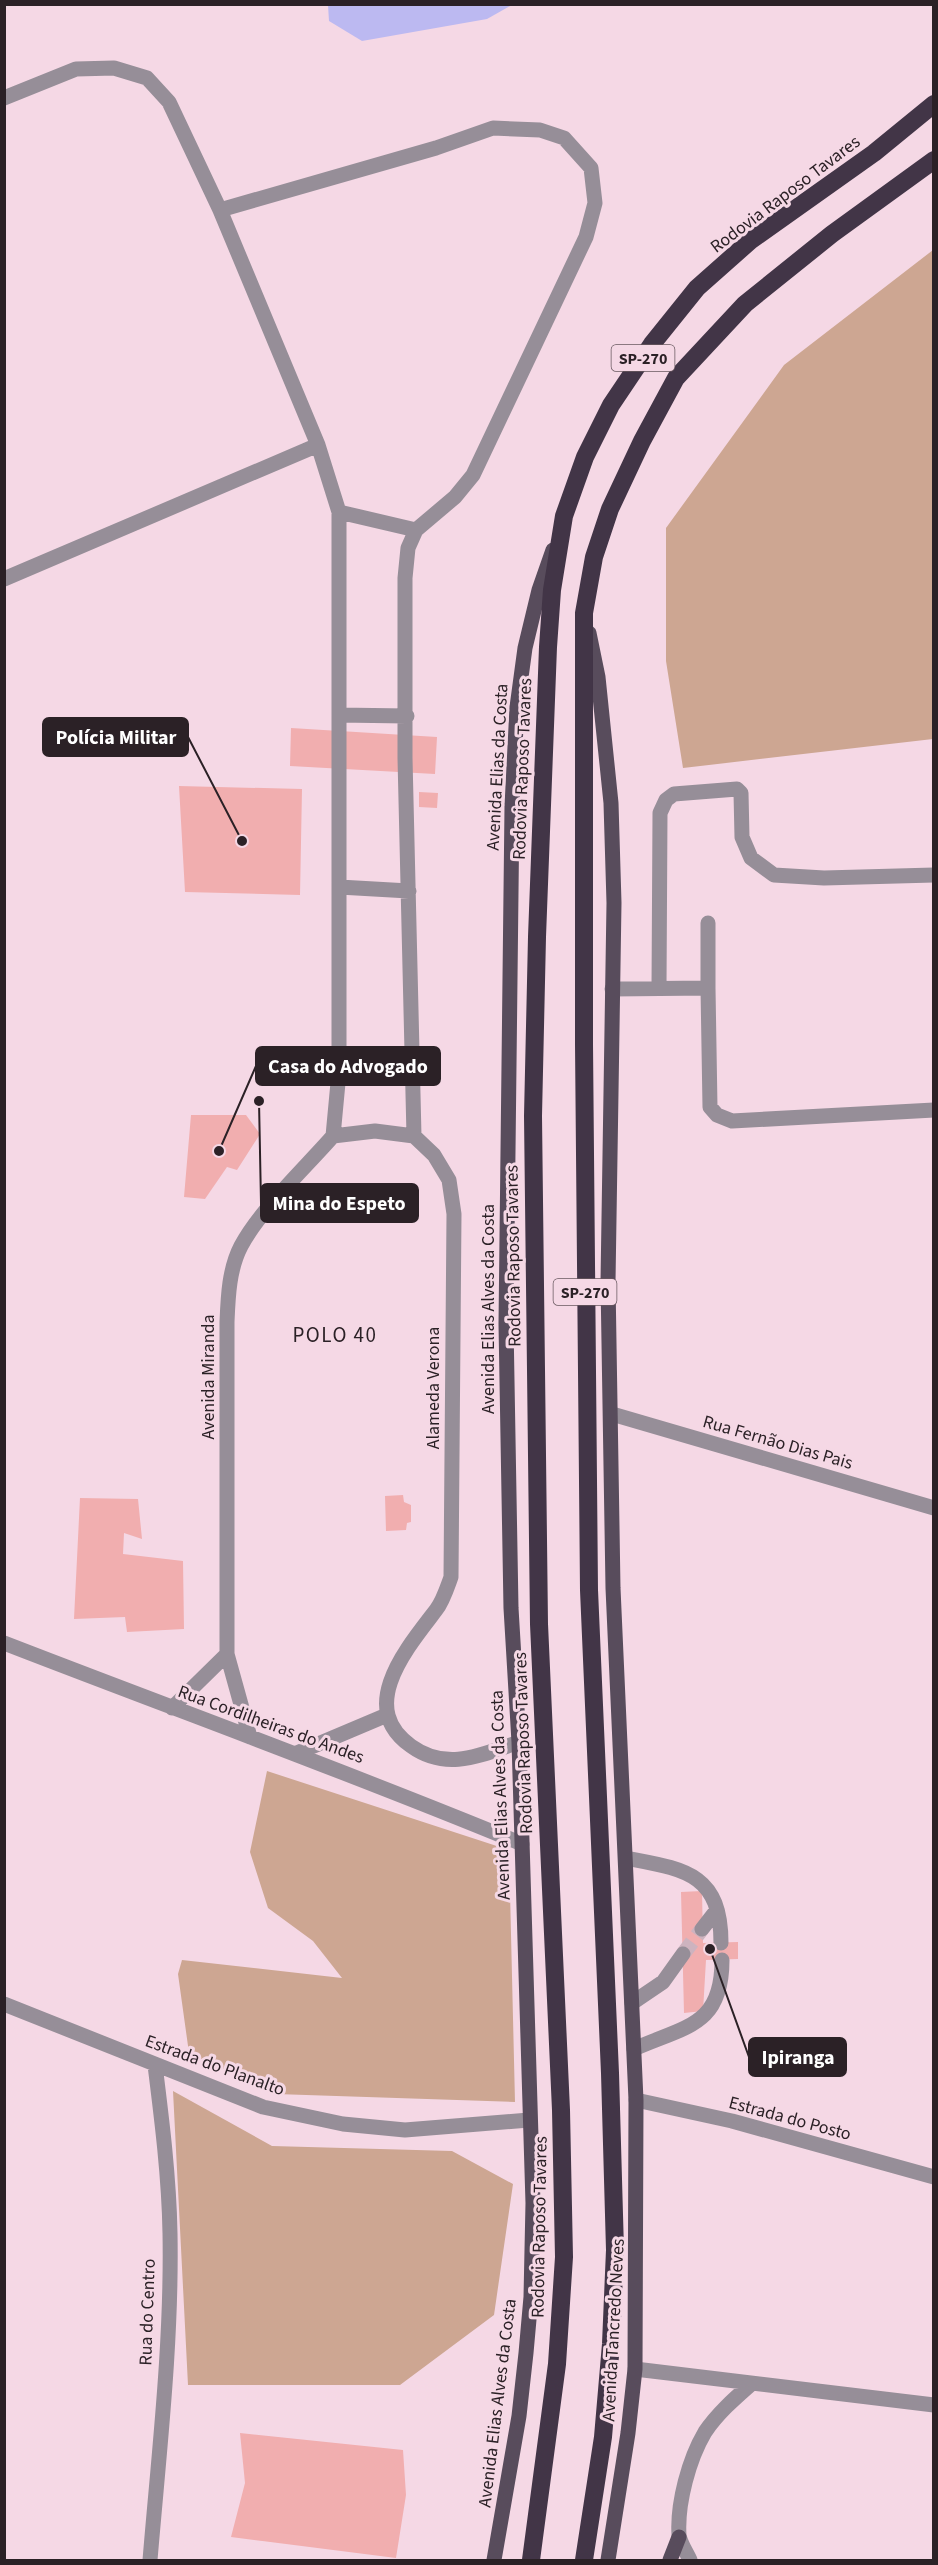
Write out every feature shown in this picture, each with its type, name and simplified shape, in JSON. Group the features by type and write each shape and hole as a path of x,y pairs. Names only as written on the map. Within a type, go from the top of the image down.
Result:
{"highway":[{"name":"Rodovia Raposo Tavares","path":"531,2560 557,2364 564,2257 561,2110 539,1624 533,1116 548,647 552,590 564,516 585,458 611,405 652,344 698,288 750,242 874,153 933,104"},
{"name":"SP-270","path":"584,2560 603,2437 611,2344 615,2250 610,2073 589,1590 584,1044 586,855 582,700 584,613 594,558 610,509 642,441 676,378 745,304 832,234 933,160"}],"main road":[{"name":"Avenida Elias da Costa","path":"508,1026 512,807 517,707 525,648 539,590 564,516"},
{"name":"Avenida Tancredo Neves","path":"584,613 598,677 611,803 614,903 608,1282 612,1414 613,1588 636,2100 637,2230 634,2369 628,2433 608,2560"},
{"name":"Avenida Elias Alves da Costa","path":"494,2560 519,2416 531,2297 533,2203 519,1742 511,1608 506,1324 508,1026"},
{"path":"670,2560 679,2537"}],"street":[{"path":"4,98 76,69 114,68 147,78 169,102 220,210 318,445 339,512 339,1072 333,1136 375,1131 414,1136 405,758 405,578 408,548 416,530 455,497 473,475 586,237 595,203 591,168 564,138 540,130 493,128 436,148 220,210"},
{"path":"4,579 318,445"},
{"path":"339,512 416,530"},
{"path":"339,715 406,716"},
{"path":"659,987 660,813 666,800 674,794 737,789 741,793 742,837 751,858 774,875 824,878 933,875"},
{"path":"339,887 409,891"},
{"path":"708,923 710,1107 717,1115 732,1121 933,1110"},
{"path":"612,989 708,988"},
{"name":"Avenida Miranda","path":"250,1737 227,1654 227,1322 230,1281 240,1246 259,1219 333,1136"},
{"name":"Alameda Verona","path":"387,1715 389,1687 396,1670 413,1639 437,1609 451,1577 454,1214 449,1180 434,1155 414,1136"},
{"name":"Rua Fernão Dias Pais","path":"612,1414 933,1508"},
{"name":"Rua Cordilheiras do Andes","path":"4,1642 172,1708 297,1753 522,1844"},
{"path":"172,1708 227,1654"},
{"path":"297,1753 387,1715 390,1726 400,1738 423,1755 448,1761 475,1757 519,1742"},
{"path":"626,1858 671,1867 697,1878 709,1889 716,1911 721,1942"},
{"path":"702,1929 716,1911"},
{"path":"632,2003 663,1982 683,1954"},
{"path":"634,2049 707,2015 718,1998 722,1960"},
{"name":"Estrada do Planalto","path":"4,2004 263,2107 343,2124 405,2130 529,2120"},
{"name":"Rua do Centro","path":"150,2560 161,2426 170,2234 166,2160 155,2065"},
{"name":"Estrada do Posto","path":"636,2100 732,2121 933,2177"},
{"path":"634,2369 750,2385 933,2405"},
{"path":"690,2560 679,2537 683,2494 692,2458 706,2431 725,2408 750,2385"}],"shaded area":[{"path":"933,250 933,739 683,768 666,661 666,528 784,365"},
{"path":"267,1771 509,1850 515,2102 276,2094 189,2053 178,1974 182,1960 342,1978 313,1941 268,1908 250,1852"},
{"path":"173,2091 272,2146 452,2151 513,2184 494,2315 400,2385 188,2385"}],"water":[{"path":"328,4 512,5 487,19 362,41 329,21"}],"building":[{"path":"291,728 437,737 435,774 290,766"},
{"path":"179,786 302,789 300,895 185,892"},
{"path":"419,792 438,793 437,808 419,807"},
{"path":"191,1115 246,1115 260,1134 237,1170 227,1167 205,1199 184,1197"},
{"path":"403,1495 404,1502 411,1505 411,1522 407,1523 406,1530 386,1531 385,1496"},
{"path":"80,1498 138,1499 142,1539 124,1533 123,1554 183,1561 184,1629 127,1632 125,1617 74,1619"},
{"path":"702,1891 703,1943 738,1942 738,1959 706,1960 703,2011 684,2013 681,1892"},
{"path":"240,2433 403,2450 406,2495 396,2558 231,2537 245,2483"}],"tunnel":[{"path":"683,1954 702,1929"}],"place":[{"name":"Polícia Militar","path":"242,841"},
{"name":"Mina do Espeto","path":"259,1101"},
{"name":"Casa do Advogado","path":"219,1151"},
{"name":"Ipiranga","path":"710,1949"}],"district":[{"name":"POLO 40","path":"335,1335"}]}
